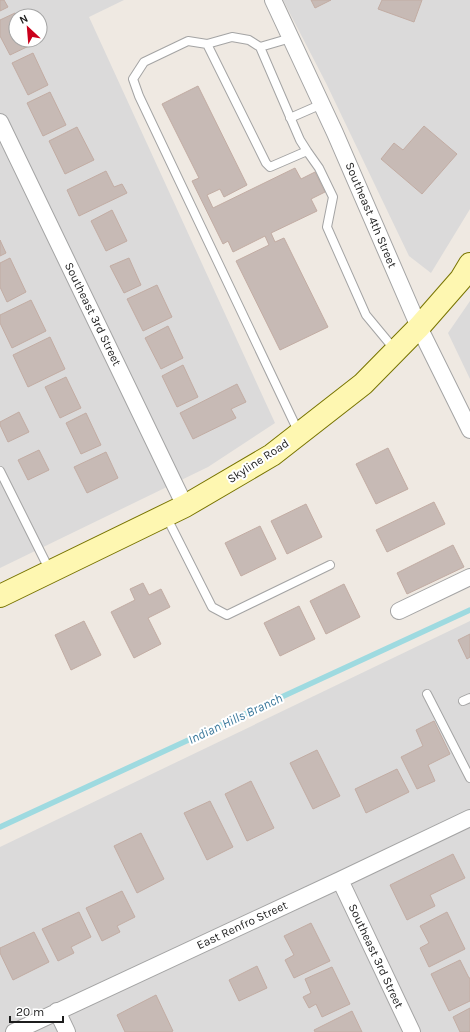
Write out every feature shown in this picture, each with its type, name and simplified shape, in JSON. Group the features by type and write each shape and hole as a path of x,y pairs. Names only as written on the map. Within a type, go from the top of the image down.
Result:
{"street":[{"name":"Southeast 4th Street","path":"273,0 322,104 419,327 470,430"},
{"name":"Southeast 3rd Street","path":"0,122 185,506"},
{"name":"Skyline Road","path":"0,596 185,506 272,455 363,384 467,275"},
{"path":"399,611 470,577"},
{"name":"East Renfro Street","path":"14,1032 470,818"},
{"name":"Southeast 3rd Street","path":"340,880 412,1032"},
{"path":"57,1011 67,1032"}],"lane":[{"path":"299,434 139,96 133,79 144,62 188,41 207,44 232,37 249,40 260,47 300,140 319,168 333,197 326,227 366,315 396,351"},
{"path":"260,47 291,38"},
{"path":"207,44 266,163 270,166 307,150"},
{"path":"290,118 322,104"},
{"path":"0,471 50,571"},
{"path":"166,515 212,607 227,615 330,565"},
{"path":"427,694 470,778"}],"shaded area":[{"path":"0,0 124,0 89,17 275,423 208,467 0,568"},
{"path":"283,0 470,0 470,209 431,273 409,256 326,83"},
{"path":"470,301 470,379 448,333"},
{"path":"470,621 470,1032 0,1032 0,847"}],"building":[{"path":"0,0 4,0 8,7 0,11"},
{"path":"311,0 331,0 315,8"},
{"path":"382,0 422,0 414,22 378,9"},
{"path":"8,16 8,48 25,48 10,55 0,36 0,20"},
{"path":"33,53 48,85 28,95 12,63"},
{"path":"198,86 247,185 224,197 220,189 207,195 213,208 295,168 301,179 315,172 325,192 311,199 317,211 271,233 275,242 284,238 328,327 280,350 236,261 269,245 265,236 233,252 228,241 223,244 192,181 199,178 162,104"},
{"path":"50,92 66,125 43,136 27,103"},
{"path":"424,126 457,154 422,194 381,159 394,143 403,150"},
{"path":"77,127 94,160 65,174 49,141"},
{"path":"106,171 114,187 122,184 127,193 79,216 67,190"},
{"path":"112,210 127,241 106,251 91,221"},
{"path":"0,240 6,253 0,256"},
{"path":"10,258 26,292 7,302 0,287 0,263"},
{"path":"129,258 141,285 124,293 110,266"},
{"path":"157,285 172,317 143,331 127,299"},
{"path":"31,300 46,331 12,348 0,323 0,315"},
{"path":"168,326 183,358 161,369 145,338"},
{"path":"50,337 65,369 28,387 13,355"},
{"path":"183,365 198,397 177,407 162,376"},
{"path":"66,377 81,408 60,418 45,387"},
{"path":"237,384 246,402 231,409 236,418 193,439 180,413"},
{"path":"19,412 29,432 8,442 0,422"},
{"path":"86,413 101,445 81,454 66,423"},
{"path":"388,448 408,489 376,504 356,464"},
{"path":"39,450 49,470 28,480 18,460"},
{"path":"106,452 118,478 87,493 74,467"},
{"path":"434,502 445,524 387,552 376,530"},
{"path":"306,504 322,537 287,554 271,521"},
{"path":"260,526 276,559 241,576 225,543"},
{"path":"453,545 464,567 407,594 397,573"},
{"path":"143,583 149,595 161,589 170,607 148,618 161,644 134,658 111,612 135,600 130,589"},
{"path":"344,584 360,617 326,634 310,601"},
{"path":"299,606 315,639 280,656 264,623"},
{"path":"84,621 101,655 71,670 55,635"},
{"path":"470,634 470,657 467,659 458,640"},
{"path":"434,721 450,754 428,765 435,781 417,789 401,757 423,746 416,730"},
{"path":"317,750 340,796 313,809 290,763"},
{"path":"397,769 409,792 366,813 355,789"},
{"path":"251,781 274,828 247,841 225,794"},
{"path":"210,801 233,847 207,860 184,813"},
{"path":"141,833 164,879 137,893 114,846"},
{"path":"453,854 465,878 430,895 435,906 407,920 390,885"},
{"path":"122,891 135,917 117,926 120,932 102,941 86,908"},
{"path":"79,912 91,937 71,947 74,953 58,961 42,929"},
{"path":"447,912 465,949 429,967 420,948 429,943 420,926"},
{"path":"311,923 330,961 294,978 285,960 294,955 284,936"},
{"path":"34,932 49,962 13,980 0,953 0,948"},
{"path":"460,960 470,978 470,1001 449,1011 431,974"},
{"path":"257,966 267,988 239,1001 229,980"},
{"path":"332,967 350,1004 322,1017 316,1004 309,1008 303,997 311,993 305,979"},
{"path":"156,995 173,1031 125,1032 117,1015"},
{"path":"470,1008 470,1032 460,1032 453,1017"},
{"path":"352,1011 362,1032 315,1032 314,1030"}],"waterway":[{"name":"Indian Hills Branch","path":"0,827 470,610"}]}
